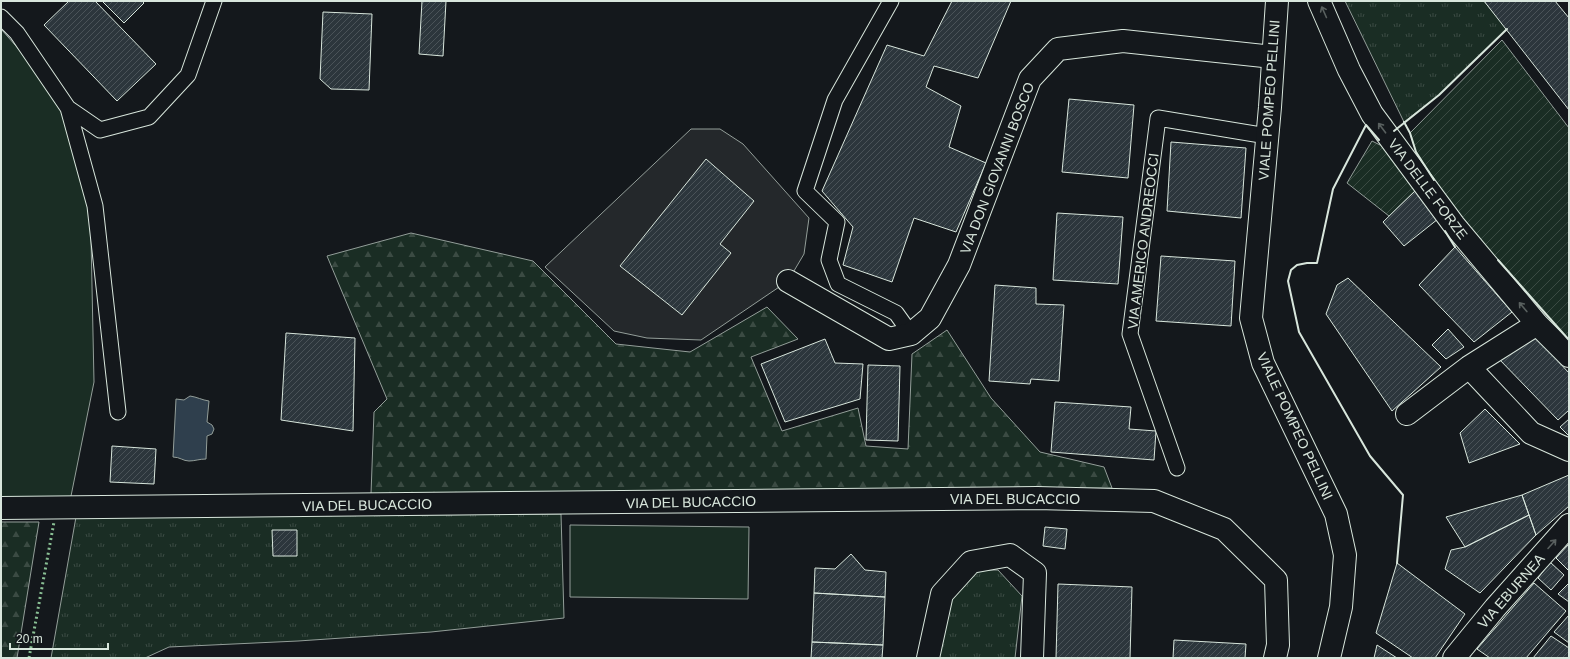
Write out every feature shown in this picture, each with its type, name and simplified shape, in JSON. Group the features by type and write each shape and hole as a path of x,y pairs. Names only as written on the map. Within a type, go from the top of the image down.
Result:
{"street":[{"name":"VIALE POMPEO PELLINI","path":"1277,1 1251,318 1263,363 1336,514 1344,555 1341,607 1329,658"},
{"name":"VIA DELLE FORZE","path":"1319,1 1350,70 1372,114 1454,225 1538,324 1569,356"},
{"name":"VIA DON GIOVANNI BOSCO","path":"788,281 889,339 912,334 930,318 959,265 1030,78 1058,49 1123,41 1273,57"},
{"path":"1407,414 1469,367 1538,324"},
{"path":"1469,367 1530,433 1569,450"},
{"name":"VIA DEL BUCACCIO","path":"1,508 1029,498 1154,501 1224,529 1276,580 1278,646 1275,658"},
{"name":"VIA EBURNEA","path":"1454,658 1495,608 1569,525"},
{"path":"928,658 942,594 971,562 1010,555 1035,573 1032,658"}],"lane":[{"path":"68,108 100,130 149,117 188,75 214,1"},
{"path":"891,1 835,100 806,191 837,222 829,260 838,284 896,313 912,334"},
{"path":"1,17 17,33 68,108 95,206 118,412"},
{"name":"VIA AMERICO ANDREOCCI","path":"1177,468 1130,334 1158,118 1267,136"}],"green space":[{"path":"1345,1 1484,1 1507,29 1439,95 1404,122"},
{"path":"1,29 58,94 90,189 94,382 70,501 1,501"},
{"path":"1502,40 1569,128 1569,340 1456,213 1416,152 1410,133"},
{"path":"1372,141 1380,145 1386,142 1416,190 1389,216 1347,183"},
{"path":"411,233 533,261 616,344 690,352 767,307 798,339 751,357 782,431 858,408 866,446 908,449 912,354 947,330 991,398 1040,452 1104,467 1112,488 371,494 374,412 387,399 327,256"},
{"path":"561,514 564,618 431,632 298,641 169,647 145,658 51,658 76,517"},
{"path":"1,522 39,522 17,658 1,658"},
{"path":"570,525 749,527 748,599 570,597"},
{"path":"973,570 998,570 1022,596 1015,658 935,658 951,600"}],"shaded area":[{"path":"691,129 720,129 743,144 809,218 804,254 788,281 701,340 647,338 614,331 545,267"}],"water":[{"path":"190,396 209,401 207,422 212,425 214,429 212,434 207,436 206,459 189,461 173,457 176,399 184,400"}],"building":[{"path":"69,1 95,1 156,64 117,101 44,25"},
{"path":"102,1 142,1 144,3 124,23"},
{"path":"422,1 446,1 443,56 419,54"},
{"path":"952,1 1011,1 978,78 934,66 926,87 961,106 949,147 986,163 956,232 914,218 892,282 843,265 853,227 822,191 887,45 924,56"},
{"path":"1484,1 1555,1 1569,18 1569,110"},
{"path":"323,12 372,14 369,90 331,89 320,79"},
{"path":"1069,99 1134,105 1128,178 1062,172"},
{"path":"1171,142 1246,148 1241,218 1167,211"},
{"path":"706,159 754,201 720,244 731,253 682,315 620,266"},
{"path":"1416,190 1438,219 1404,246 1383,222"},
{"path":"1057,213 1123,217 1118,284 1053,280"},
{"path":"1455,247 1512,312 1474,342 1419,285"},
{"path":"1161,256 1235,261 1231,326 1156,321"},
{"path":"1348,278 1441,367 1392,411 1326,314 1337,285"},
{"path":"995,285 1036,288 1036,304 1064,305 1059,381 1031,379 1030,384 989,381"},
{"path":"1448,329 1464,347 1446,359 1432,345"},
{"path":"286,333 355,338 353,431 281,420"},
{"path":"1533,334 1569,373 1569,410 1558,420 1498,358"},
{"path":"825,339 835,363 863,364 860,399 785,422 761,364"},
{"path":"868,365 900,366 898,441 866,440"},
{"path":"1055,402 1131,407 1129,429 1156,431 1154,460 1051,452"},
{"path":"1485,409 1520,444 1469,463 1460,433"},
{"path":"1569,419 1569,436 1560,427"},
{"path":"112,446 156,449 154,484 110,482"},
{"path":"1569,475 1569,506 1536,535 1522,495"},
{"path":"1522,495 1529,515 1465,547 1446,517"},
{"path":"1529,515 1536,535 1480,593 1445,569 1451,550 1465,547"},
{"path":"1045,527 1067,529 1065,549 1043,546"},
{"path":"272,530 297,530 297,556 273,556"},
{"path":"1569,544 1569,571 1556,558"},
{"path":"851,554 865,570 886,572 885,597 814,593 815,568 835,569"},
{"path":"1550,562 1564,575 1551,590 1538,578"},
{"path":"1397,563 1465,614 1435,658 1413,658 1376,633"},
{"path":"1534,583 1566,611 1526,658 1490,658 1477,649"},
{"path":"1569,583 1569,602 1558,594"},
{"path":"1058,584 1132,587 1130,658 1056,658"},
{"path":"814,593 885,597 883,645 812,642"},
{"path":"1569,615 1569,643 1554,632"},
{"path":"1551,636 1569,648 1569,658 1533,658"},
{"path":"1174,640 1246,644 1245,658 1173,658"},
{"path":"812,642 883,645 882,658 811,658"},
{"path":"1377,645 1397,658 1374,658"}],"hedge":[{"path":"29,658 54,522"}],"wall":[{"path":"1394,131 1439,95 1507,29"},
{"path":"1404,122 1410,133 1416,152 1434,180"},
{"path":"1379,140 1366,125 1333,189 1317,263 1297,265 1291,270 1288,281 1299,332 1370,456 1403,495 1397,563"},
{"path":"1445,231 1455,247"},
{"path":"1498,260 1569,340"}]}
